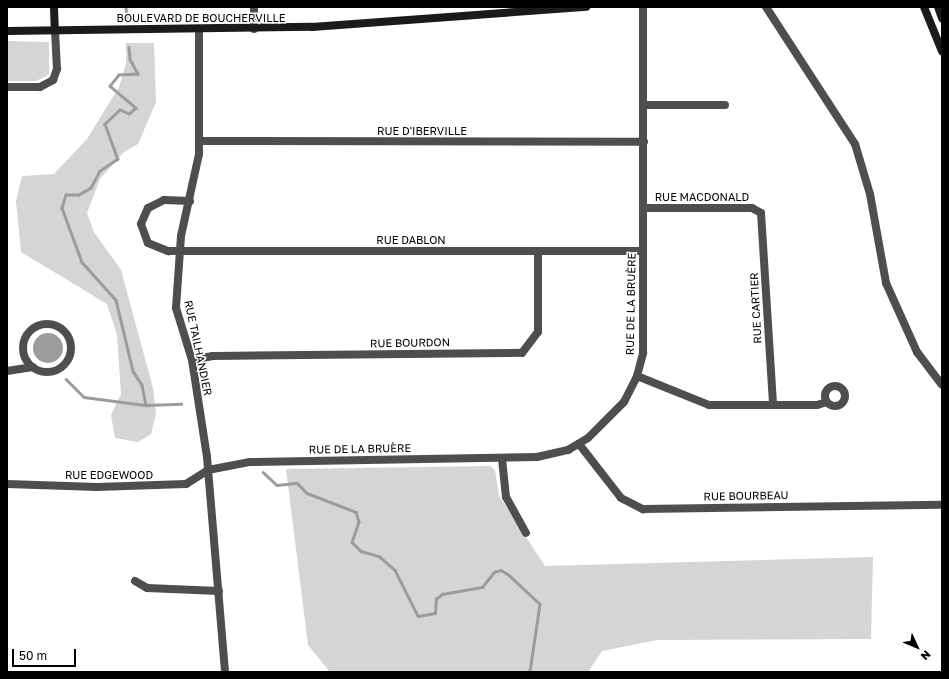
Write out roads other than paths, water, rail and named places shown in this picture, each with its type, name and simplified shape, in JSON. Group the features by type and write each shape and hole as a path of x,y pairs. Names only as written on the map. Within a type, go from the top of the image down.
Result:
{"street":[{"path":"7,87 40,87 53,80 57,68 54,7"},
{"path":"254,7 254,29"},
{"name":"BOULEVARD DE BOUCHERVILLE","path":"7,31 254,29 389,23 586,7"},
{"name":"RUE DE LA BRUÈRE","path":"208,470 250,462 502,459 552,454 579,444 613,417 637,376 643,353 643,7"},
{"path":"766,7 855,144 870,194 886,283 914,345 942,385"},
{"path":"924,7 942,51"},
{"path":"938,7 942,18"},
{"name":"RUE TAILHANDIER","path":"199,30 200,141 190,201 179,251 176,308 192,360 208,470 225,672"},
{"path":"644,105 725,105"},
{"name":"RUE D'IBERVILLE","path":"200,141 644,142"},
{"name":"RUE DABLON","path":"190,201 157,202 148,208 142,220 143,234 151,246 179,251 643,251"},
{"name":"RUE MACDONALD","path":"644,208 759,211"},
{"name":"RUE CARTIER","path":"759,211 773,405"},
{"name":"RUE BOURDON","path":"192,360 213,356 522,353 538,332 538,251"},
{"path":"7,371 33,367 48,372 64,366 71,351 63,329 49,324 29,333 24,354 33,367"},
{"path":"637,376 705,404 773,405 827,402"},
{"name":"RUE BOURBEAU","path":"579,444 621,498 643,508 942,505"},
{"path":"502,459 506,497 526,533"},
{"name":"RUE EDGEWOOD","path":"7,484 97,487 186,484 208,470"},
{"path":"135,580 147,588 219,590"}],"waterway":[{"path":"126,7 127,18"},
{"path":"129,47 130,59 138,74 119,75 110,86 136,108 129,114 120,110 105,124 118,159 100,171 91,188 79,195 66,195 62,208 82,262 116,300 133,371 142,385 146,405 181,404"},
{"path":"66,379 84,397 146,405"},
{"path":"263,472 277,485 297,483 307,493 356,512 359,522 352,542 361,551 379,556 395,570 418,616 435,613 436,599 442,594 482,587 494,572 501,570 509,575 540,604 530,672"}]}
